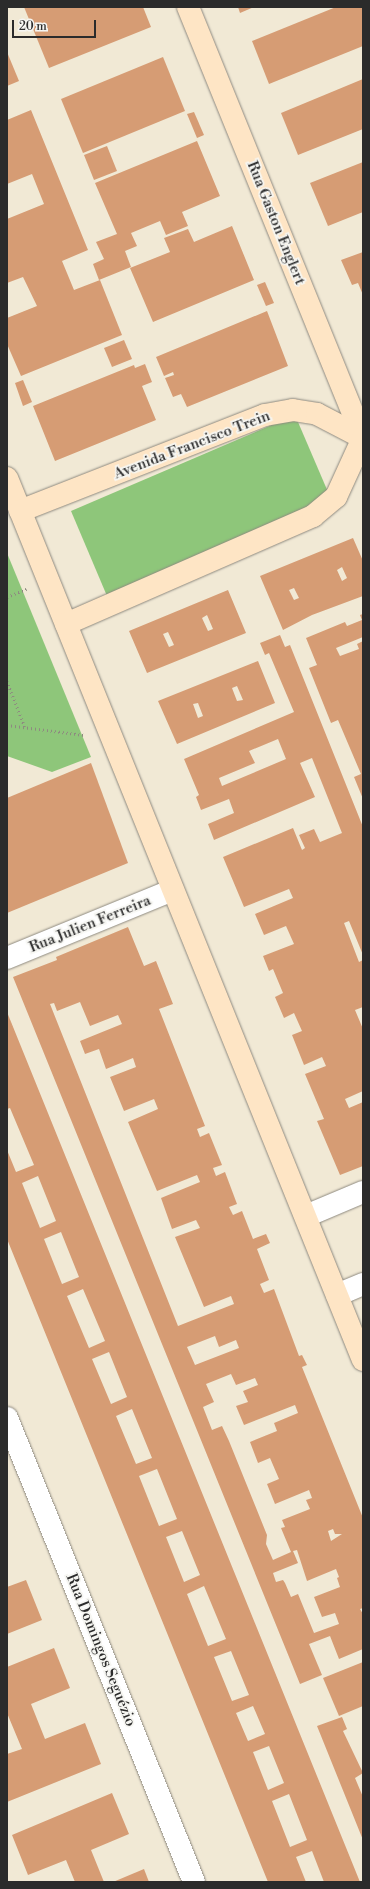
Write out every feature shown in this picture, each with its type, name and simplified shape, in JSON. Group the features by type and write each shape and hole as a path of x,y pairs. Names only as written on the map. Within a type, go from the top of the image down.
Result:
{"street":[{"name":"Rua Gaston Englert","path":"188,7 363,438"},
{"name":"Avenida Francisco Trein","path":"20,511 265,415 293,410 317,414 363,438"},
{"path":"66,624 313,516 336,497 363,438"},
{"path":"7,478 363,1360"},
{"name":"Rua Julien Ferreira","path":"7,958 173,890"},
{"path":"306,1216 363,1192"},
{"path":"337,1295 363,1284"},
{"name":"Rua Domingos Seguézio","path":"7,1418 194,1882"}],"path":[{"path":"7,681 25,728"},
{"path":"7,725 112,738"}],"green space":[{"path":"295,415 331,499 107,596 71,511"},
{"path":"7,553 91,757 52,772 7,756"}],"building":[{"path":"24,7 143,7 151,27 49,68"},
{"path":"238,7 254,7 240,13"},
{"path":"336,7 363,7 363,46 269,84 252,41"},
{"path":"7,52 19,81 7,86"},
{"path":"163,57 185,111 83,153 61,99"},
{"path":"363,79 363,129 298,155 281,113"},
{"path":"31,110 88,250 62,261 74,290 100,280 122,335 21,376 7,344 7,318 37,306 23,277 7,283 7,219 44,204 32,174 7,184 7,120"},
{"path":"194,112 204,135 197,138 187,114"},
{"path":"197,141 220,196 182,212 188,226 166,235 160,221 131,233 137,246 125,251 131,267 99,280 93,264 104,259 96,242 117,234 95,183"},
{"path":"107,146 117,171 94,180 84,155"},
{"path":"363,162 363,212 328,226 310,183"},
{"path":"232,226 254,280 153,322 130,268 170,252 164,238 188,229 194,242"},
{"path":"363,252 363,295 358,283 352,285 341,260"},
{"path":"265,282 274,303 266,306 257,285"},
{"path":"267,311 288,366 187,407 181,394 173,397 165,378 174,375 173,372 164,376 156,357"},
{"path":"124,340 132,359 112,367 104,348"},
{"path":"145,364 152,382 142,386 156,420 55,461 33,406 134,365 135,368"},
{"path":"23,380 32,402 23,406 15,383"},
{"path":"353,538 363,561 363,596 312,615 283,630 260,576","holes":["342,567 347,578 342,581 337,570","294,588 299,598 294,600 289,590"]},
{"path":"228,590 246,633 147,673 129,631","holes":["207,615 213,629 208,631 202,618","168,632 174,645 169,647 163,634"]},
{"path":"363,614 363,637 336,648 340,656 359,649 357,644 363,641 363,799 354,777 361,774 338,720 331,723 309,668 317,665 306,638 345,622 347,626 362,620 360,615"},
{"path":"280,635 285,647 290,645 363,827 363,955 349,921 344,923 359,962 363,960 363,1007 355,1010 363,1029 363,1091 345,1099 349,1108 363,1102 363,1166 340,1175 317,1121 324,1119 305,1074 326,1066 322,1057 304,1065 292,1035 302,1031 294,1013 284,1018 275,997 283,993 273,969 269,971 263,956 294,944 286,926 264,935 255,914 293,898 289,889 244,907 223,857 293,828 302,850 305,848 299,835 314,829 320,842 342,833 312,758 300,763 315,797 214,840 208,824 234,813 229,799 201,810 196,797 199,795 184,759 294,712 269,653 265,655 260,643","holes":["278,739 286,759 222,786 219,778 255,763 249,751"]},
{"path":"258,661 275,703 177,744 158,701","holes":["237,686 243,700 237,701 232,688","198,703 203,716 198,718 193,704"]},
{"path":"91,763 128,863 7,913 7,798"},
{"path":"128,927 144,966 156,961 173,1004 159,1009 205,1126 197,1129 200,1137 209,1133 222,1165 213,1168 216,1176 225,1172 237,1204 229,1207 233,1215 242,1211 253,1239 266,1234 270,1243 257,1249 269,1280 260,1284 264,1293 274,1289 299,1356 302,1355 307,1365 302,1367 363,1518 363,1608 360,1609 363,1614 363,1649 339,1659 330,1636 309,1644 322,1675 300,1684 13,977 57,960 56,957","holes":["80,1002 90,1026 118,1015 122,1024 80,1041 85,1054 99,1049 106,1069 133,1058 136,1067 110,1077 124,1111 154,1099 158,1109 128,1122 157,1191 197,1175 200,1182 161,1198 172,1229 196,1220 200,1228 175,1237 204,1307 231,1296 234,1304 178,1326 50,1004 54,1003 57,1011","215,1336 219,1347 236,1340 239,1348 195,1365 187,1347","231,1374 236,1385 255,1378 258,1385 243,1391 248,1402 236,1406 244,1425 295,1405 298,1413 274,1423 277,1431 250,1442 258,1463 270,1458 279,1479 267,1484 275,1504 309,1490 312,1498 306,1500 310,1509 282,1520 285,1527 281,1528 291,1552 273,1560 266,1544 267,1535 229,1441 222,1426 212,1430 203,1407 214,1402 206,1384","333,1529 335,1534 342,1534 331,1541 328,1531","297,1550 307,1581 336,1569 340,1587 314,1597 322,1617 335,1613 339,1624 314,1633 298,1594 291,1597 283,1580 276,1582 273,1573 298,1563 293,1551"]},
{"path":"7,1012 360,1882 324,1882 312,1851 296,1857 306,1882 268,1882 7,1239 7,1150 16,1172 34,1165 10,1108 7,1109","holes":["38,1176 56,1221 40,1228 22,1183","61,1232 79,1277 62,1284 44,1239","83,1289 105,1341 89,1348 67,1296","109,1352 127,1397 111,1404 92,1359","132,1409 152,1458 136,1464 116,1416","157,1469 177,1519 159,1526 139,1476","182,1531 200,1575 184,1582 166,1537","204,1586 226,1639 208,1646 187,1594","231,1651 249,1695 232,1701 214,1657","253,1706 265,1734 248,1741 236,1713","269,1746 284,1783 268,1790 253,1752","289,1794 307,1840 290,1847 272,1801"]},
{"path":"26,1580 42,1620 7,1634 7,1587"},
{"path":"54,1648 70,1688 31,1704 45,1739 85,1723 101,1764 7,1802 7,1754 22,1749 7,1713 7,1667"},
{"path":"363,1662 363,1706 339,1716 323,1678"},
{"path":"342,1717 347,1729 343,1731 363,1773 355,1778 363,1797 363,1840 317,1726"},
{"path":"112,1793 129,1834 91,1850 104,1882 75,1882 66,1860 28,1875 12,1835"},
{"path":"144,1869 149,1882 113,1882"}]}
